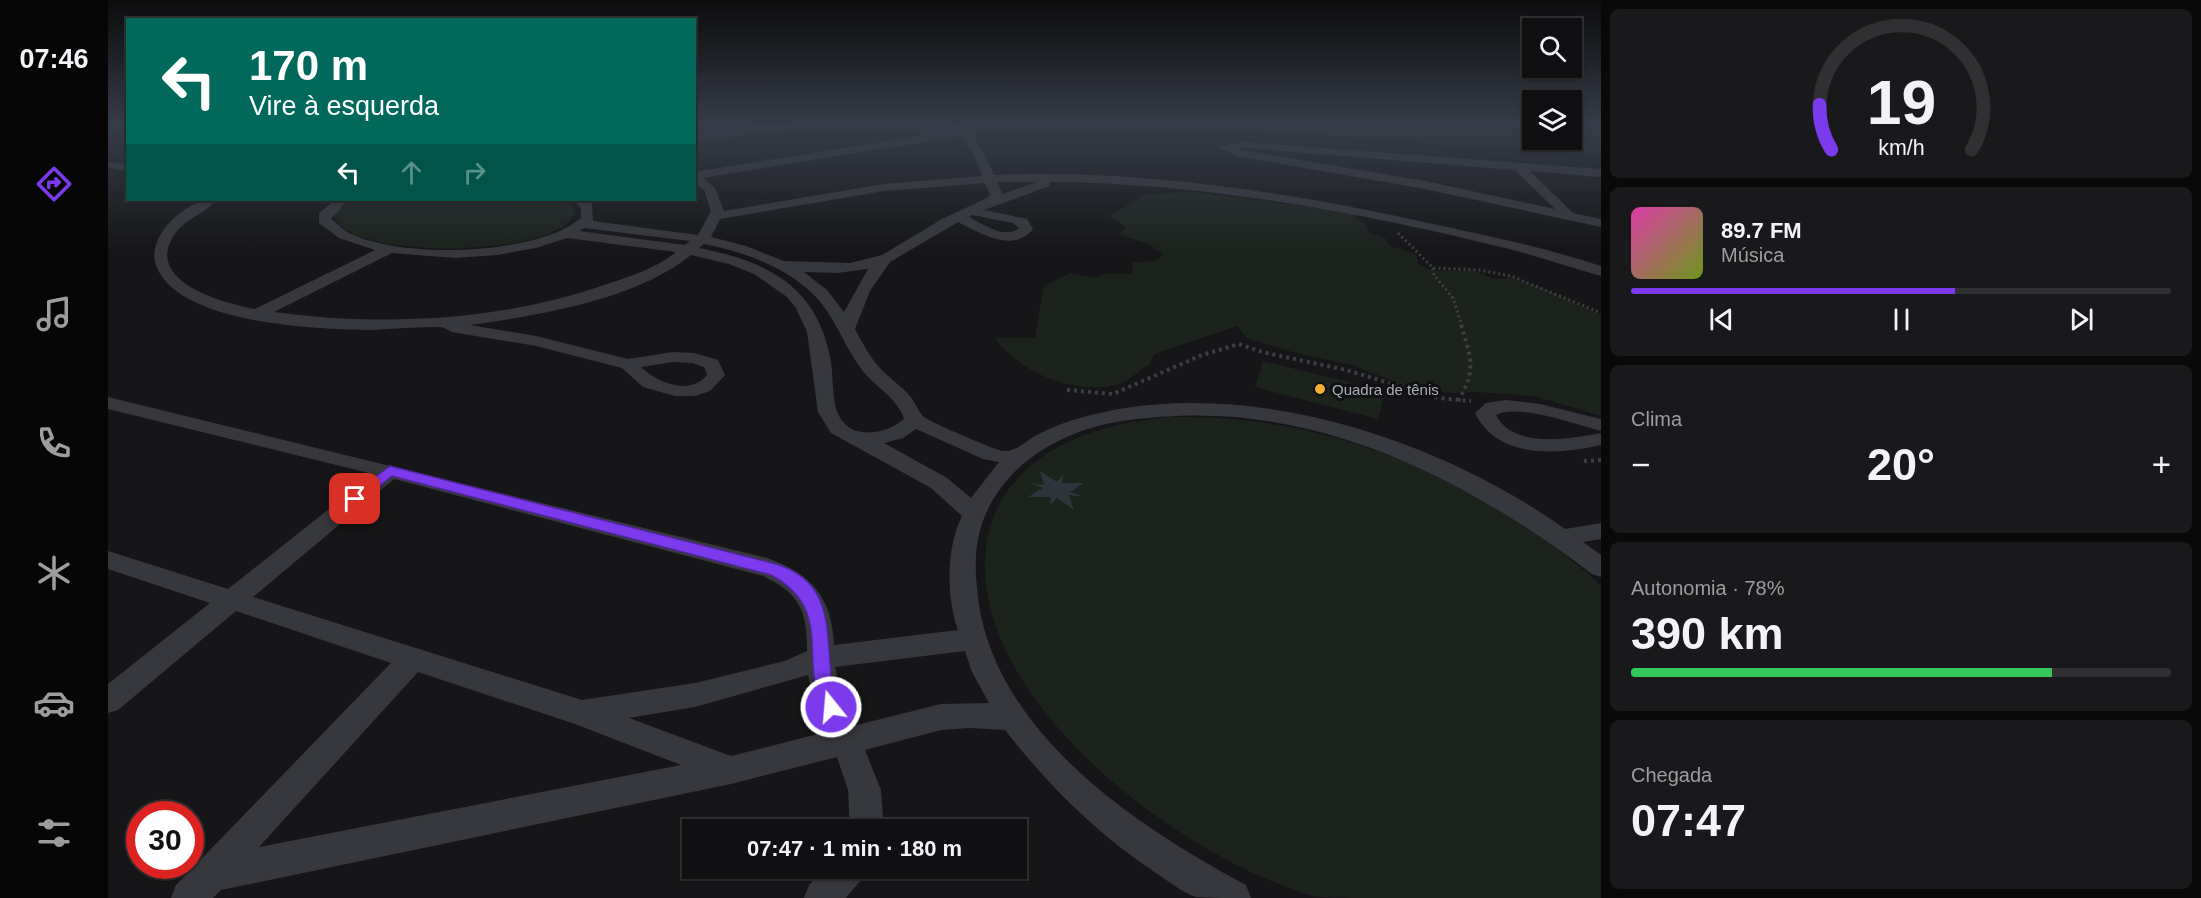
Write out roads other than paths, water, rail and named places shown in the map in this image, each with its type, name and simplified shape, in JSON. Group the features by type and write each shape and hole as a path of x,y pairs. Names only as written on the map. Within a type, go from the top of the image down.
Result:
{"street":[{"path":"696,176 740,168"},
{"path":"985,168 997,196 991,201"},
{"path":"1330,168 1601,223"},
{"path":"1520,168 1568,216"},
{"path":"1531,168 1601,173"},
{"path":"188,201 163,244 163,257 168,276 194,296 258,314 332,323 436,323 550,305 601,293 628,283 696,246 716,216 717,205 713,195 696,178"},
{"path":"716,216 895,186 990,179 1162,184 1316,204 1446,230 1601,271"},
{"path":"771,261 825,270 864,265 885,259 991,201 1012,196 1051,179"},
{"path":"181,216 208,201"},
{"path":"341,201 326,213 324,220 328,227 343,237 389,249 466,253 519,247 568,234 584,224 589,213 580,201"},
{"path":"584,224 696,246 756,270 780,283 812,318 821,343 830,417 840,430 856,436 939,483 973,513"},
{"path":"568,234 739,249 771,261 813,286 830,304 847,328 852,342 866,364 877,378 913,411 915,420"},
{"path":"258,314 389,249"},
{"path":"847,328 868,279 885,259"},
{"path":"536,341 531,335 532,323 550,305"},
{"path":"436,323 536,341 628,364"},
{"path":"108,403 390,471 776,570 791,578 808,595 814,606 820,627 823,682 869,804 868,819"},
{"path":"1601,425 1511,405 1493,406 1485,414 1495,428 1529,444 1559,447 1601,439"},
{"path":"1233,898 1193,878 1119,827 1058,772 1014,718 992,682 972,639 962,592 962,550 973,513 992,482 1018,456 1049,438 1084,423 1122,414 1164,409 1208,409 1255,413 1344,432 1407,453 1459,476 1512,504 1563,538 1601,568"},
{"path":"856,436 876,439 889,436 899,433 915,420"},
{"path":"915,420 998,456 1018,456"},
{"path":"108,701 390,471"},
{"path":"1563,538 1601,531"},
{"path":"108,560 414,657 580,713 731,770"},
{"path":"580,713 695,695 789,671 820,658 972,639"},
{"path":"189,898 414,657"},
{"path":"212,874 731,770 941,717 970,715 1014,718"},
{"path":"822,898 839,879"}],"place":[{"name":"Quadra de tênis","path":"1320,389"}]}
